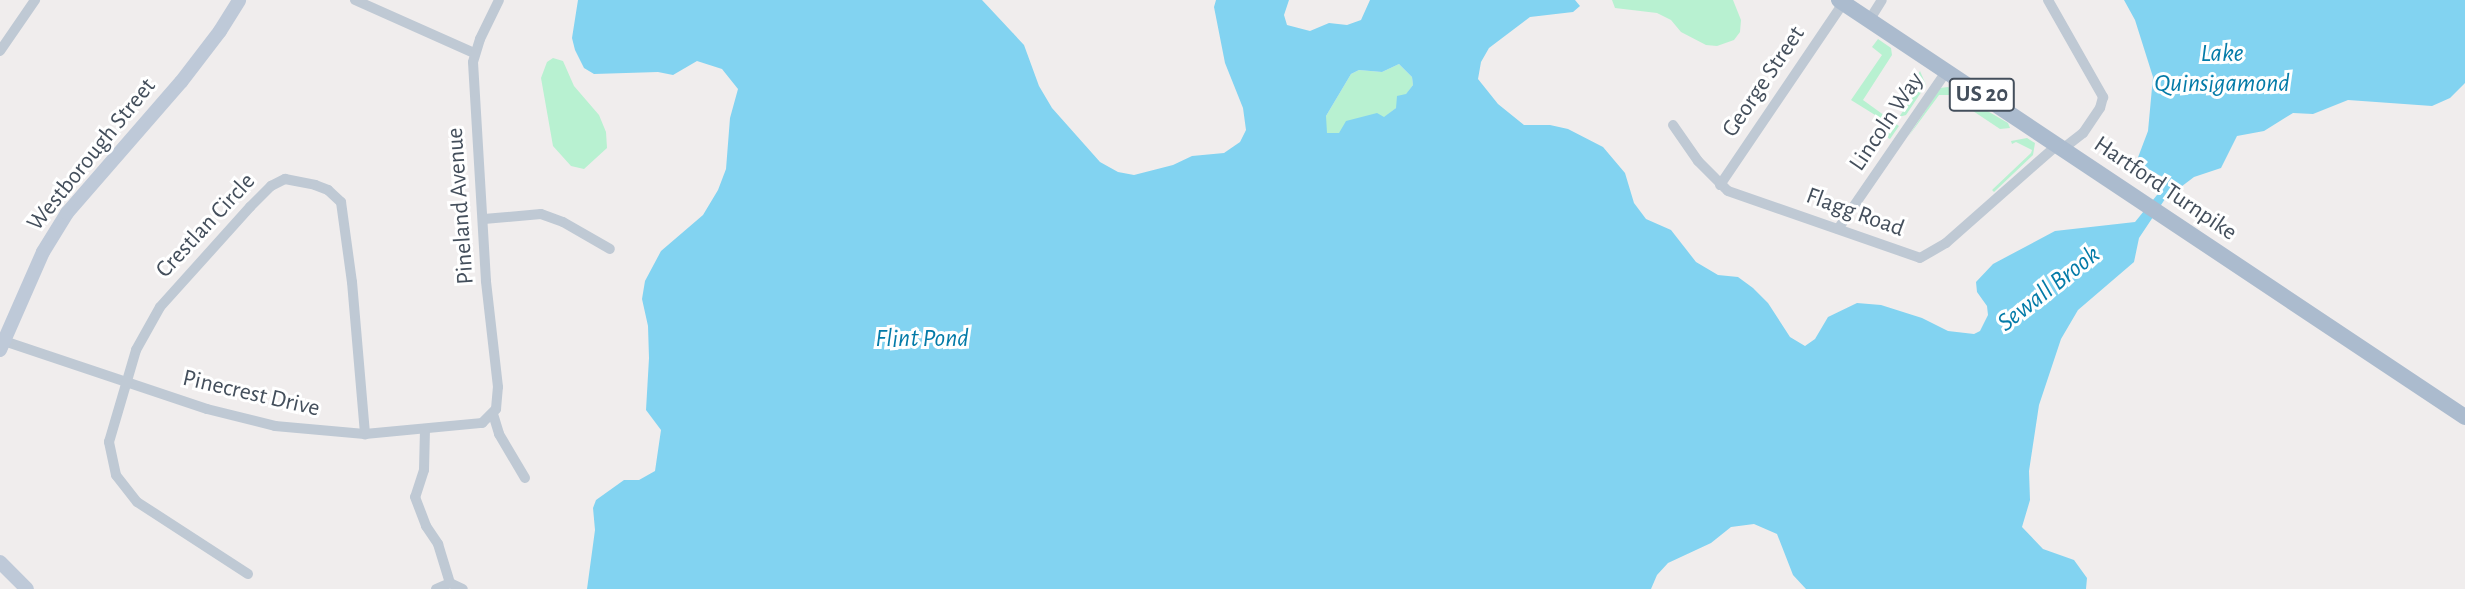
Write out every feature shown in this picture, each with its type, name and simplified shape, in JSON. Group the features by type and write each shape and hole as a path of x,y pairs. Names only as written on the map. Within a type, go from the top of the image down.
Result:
{"main road":[{"name":"Hartford Turnpike","path":"1841,1 2465,417"}],"street":[{"path":"0,51 35,0"},
{"name":"Westborough Street","path":"2,345 30,277 60,224 181,82 239,0"},
{"path":"355,0 474,53"},
{"name":"Pineland Avenue","path":"493,414 498,387 487,292 474,53 499,0"},
{"path":"1870,19 1882,0"},
{"path":"2048,0 2093,75 2103,97 2100,107 2083,134 2061,147"},
{"name":"George Street","path":"1720,185 1841,1"},
{"name":"Lincoln Way","path":"1838,229 1946,72"},
{"name":"Flagg Road","path":"1673,125 1698,161 1728,191 1915,257 1924,257 1946,243 2061,147"},
{"name":"Crestlan Circle","path":"126,383 143,334 171,292 271,186 285,179 294,179 328,190 341,202 365,434"},
{"path":"484,219 541,214 563,222 610,248"},
{"name":"Pinecrest Drive","path":"2,345 275,426 365,434 482,423 493,414"},
{"path":"126,383 113,419 109,442 116,475 144,509 248,574"},
{"path":"493,414 499,434 525,478"},
{"path":"425,429 424,470 415,497 426,527 438,544 450,583"},
{"path":"0,562 27,589"},
{"path":"436,589 450,583 463,589"}],"green space":[{"path":"1612,0 1733,0 1741,20 1740,32 1734,40 1717,46 1706,45 1681,32 1671,20 1657,13 1615,8"},
{"path":"1878,39 1891,48 1892,55 1863,100 1899,126 1890,139 1883,135 1888,123 1851,100 1882,55 1872,47"},
{"path":"553,58 563,61 574,86 599,115 606,132 607,148 584,169 571,166 553,146 541,78 547,62"},
{"path":"1399,64 1412,77 1413,85 1396,108 1384,118 1339,133 1326,133 1326,116 1351,74 1359,70 1382,72"},
{"path":"1920,71 1926,85 1906,115 1899,117 1914,95 1911,86"},
{"path":"1948,87 1956,93 1955,101 1951,95 1939,95 1908,137 1940,88"},
{"path":"1972,102 2008,123 2010,128 2000,129 1967,107"},
{"path":"2027,138 2035,143 2033,155 1994,192 1992,190 2032,150 2016,142 2012,144 2011,141"}],"water":[{"name":"Flint Pond","path":"578,0 982,0 1024,45 1039,86 1052,108 1100,162 1118,172 1134,175 1173,165 1192,156 1224,153 1240,142 1246,130 1243,108 1225,63 1214,7 1216,0 1289,0 1284,15 1287,25 1310,31 1329,23 1347,25 1361,20 1370,0 1575,0 1580,6 1573,12 1530,17 1489,48 1481,62 1478,79 1498,104 1524,125 1550,125 1568,129 1603,147 1625,173 1634,203 1646,219 1671,230 1696,262 1718,275 1738,277 1753,288 1768,303 1790,337 1805,346 1815,339 1828,317 1857,303 1881,305 1922,318 1948,331 1974,334 1980,331 1988,315 1987,306 1977,292 1976,282 1993,264 2055,231 2135,222 2157,195 2165,178 2138,165 2137,160 2148,131 2153,77 2135,20 2124,0 2465,0 2465,83 2450,98 2432,106 2348,100 2313,114 2293,113 2264,131 2237,136 2221,168 2194,177 2165,199 2139,238 2134,262 2078,310 2061,339 2039,405 2029,471 2030,500 2022,527 2043,549 2074,560 2087,578 2086,589 1806,589 1793,575 1777,534 1754,524 1731,527 1711,543 1668,563 1657,575 1651,589 587,589 595,530 593,508 596,500 624,480 639,480 655,471 661,430 646,410 649,358 648,326 642,299 645,281 661,251 703,215 718,190 726,169 730,118 738,89 722,69 697,61 673,75 658,72 594,74 584,68 572,38","holes":["1399,64 1412,77 1413,85 1406,94 1397,96 1396,108 1384,117 1377,113 1346,121 1339,133 1327,133 1326,116 1351,74 1359,70 1382,72"]}],"water label":[{"name":"Lake Quinsigamond","path":"2222,69"},
{"name":"Sewall Brook","path":"2049,289"}]}
